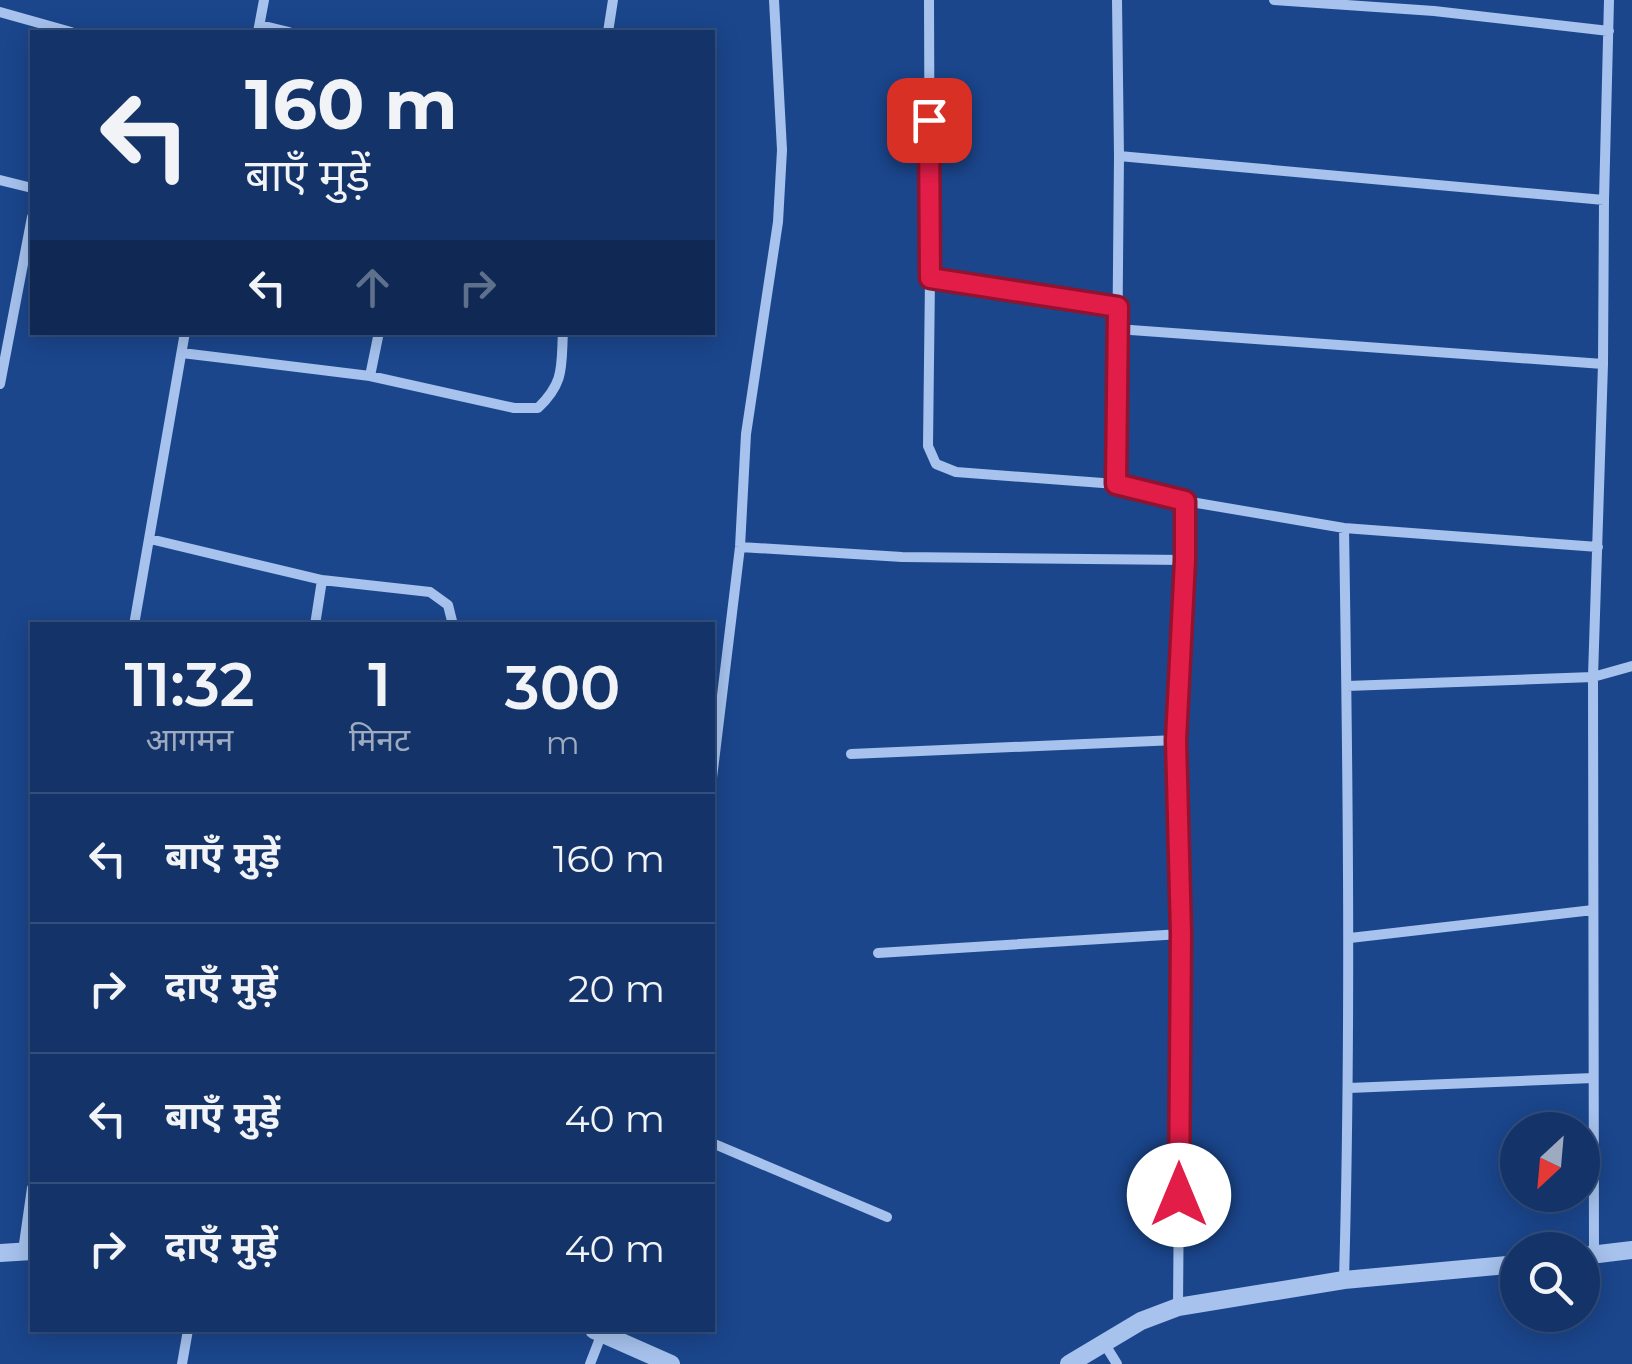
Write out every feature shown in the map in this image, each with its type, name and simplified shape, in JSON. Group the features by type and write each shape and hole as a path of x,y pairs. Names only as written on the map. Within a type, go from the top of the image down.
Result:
{"street":[{"path":"259,29 264,0"},
{"path":"608,30 613,0"},
{"path":"715,753 740,547 746,434 778,222 782,150 774,0"},
{"path":"930,0 928,446 936,464 956,472 1116,484 1185,501 1344,528 1598,548"},
{"path":"1116,484 1117,0"},
{"path":"1277,0 1434,5 1609,32"},
{"path":"1589,1232 1593,1078 1593,677 1609,0"},
{"path":"0,12 62,30"},
{"path":"1119,156 1604,200"},
{"path":"0,180 30,188"},
{"path":"0,384 30,226"},
{"path":"930,278 1118,307"},
{"path":"1117,330 1603,364"},
{"path":"135,622 185,335"},
{"path":"370,376 378,335"},
{"path":"182,353 370,376 514,408 538,408 554,393 561,373 563,335"},
{"path":"1178,1307 1181,934 1176,740 1185,501"},
{"path":"1344,528 1350,938 1344,1280"},
{"path":"150,538 322,580 430,592 448,606 452,622"},
{"path":"740,547 902,557 1185,560"},
{"path":"315,622 322,580"},
{"path":"1347,686 1593,677 1632,666"},
{"path":"851,754 1176,740"},
{"path":"1350,938 1593,910"},
{"path":"878,953 1181,934"},
{"path":"1349,1088 1593,1078"},
{"path":"715,1143 887,1217"},
{"path":"0,1253 28,1252 30,1220"},
{"path":"1600,1254 1632,1250"},
{"path":"1070,1364 1140,1321 1178,1307 1344,1280 1500,1266"},
{"path":"182,1364 188,1332"},
{"path":"590,1364 598,1332 670,1364"},
{"path":"1104,1343 1117,1364"}],"route":[{"path":"929,120 930,278 1118,307 1116,484 1185,501 1176,740 1181,934 1179,1195"}]}
